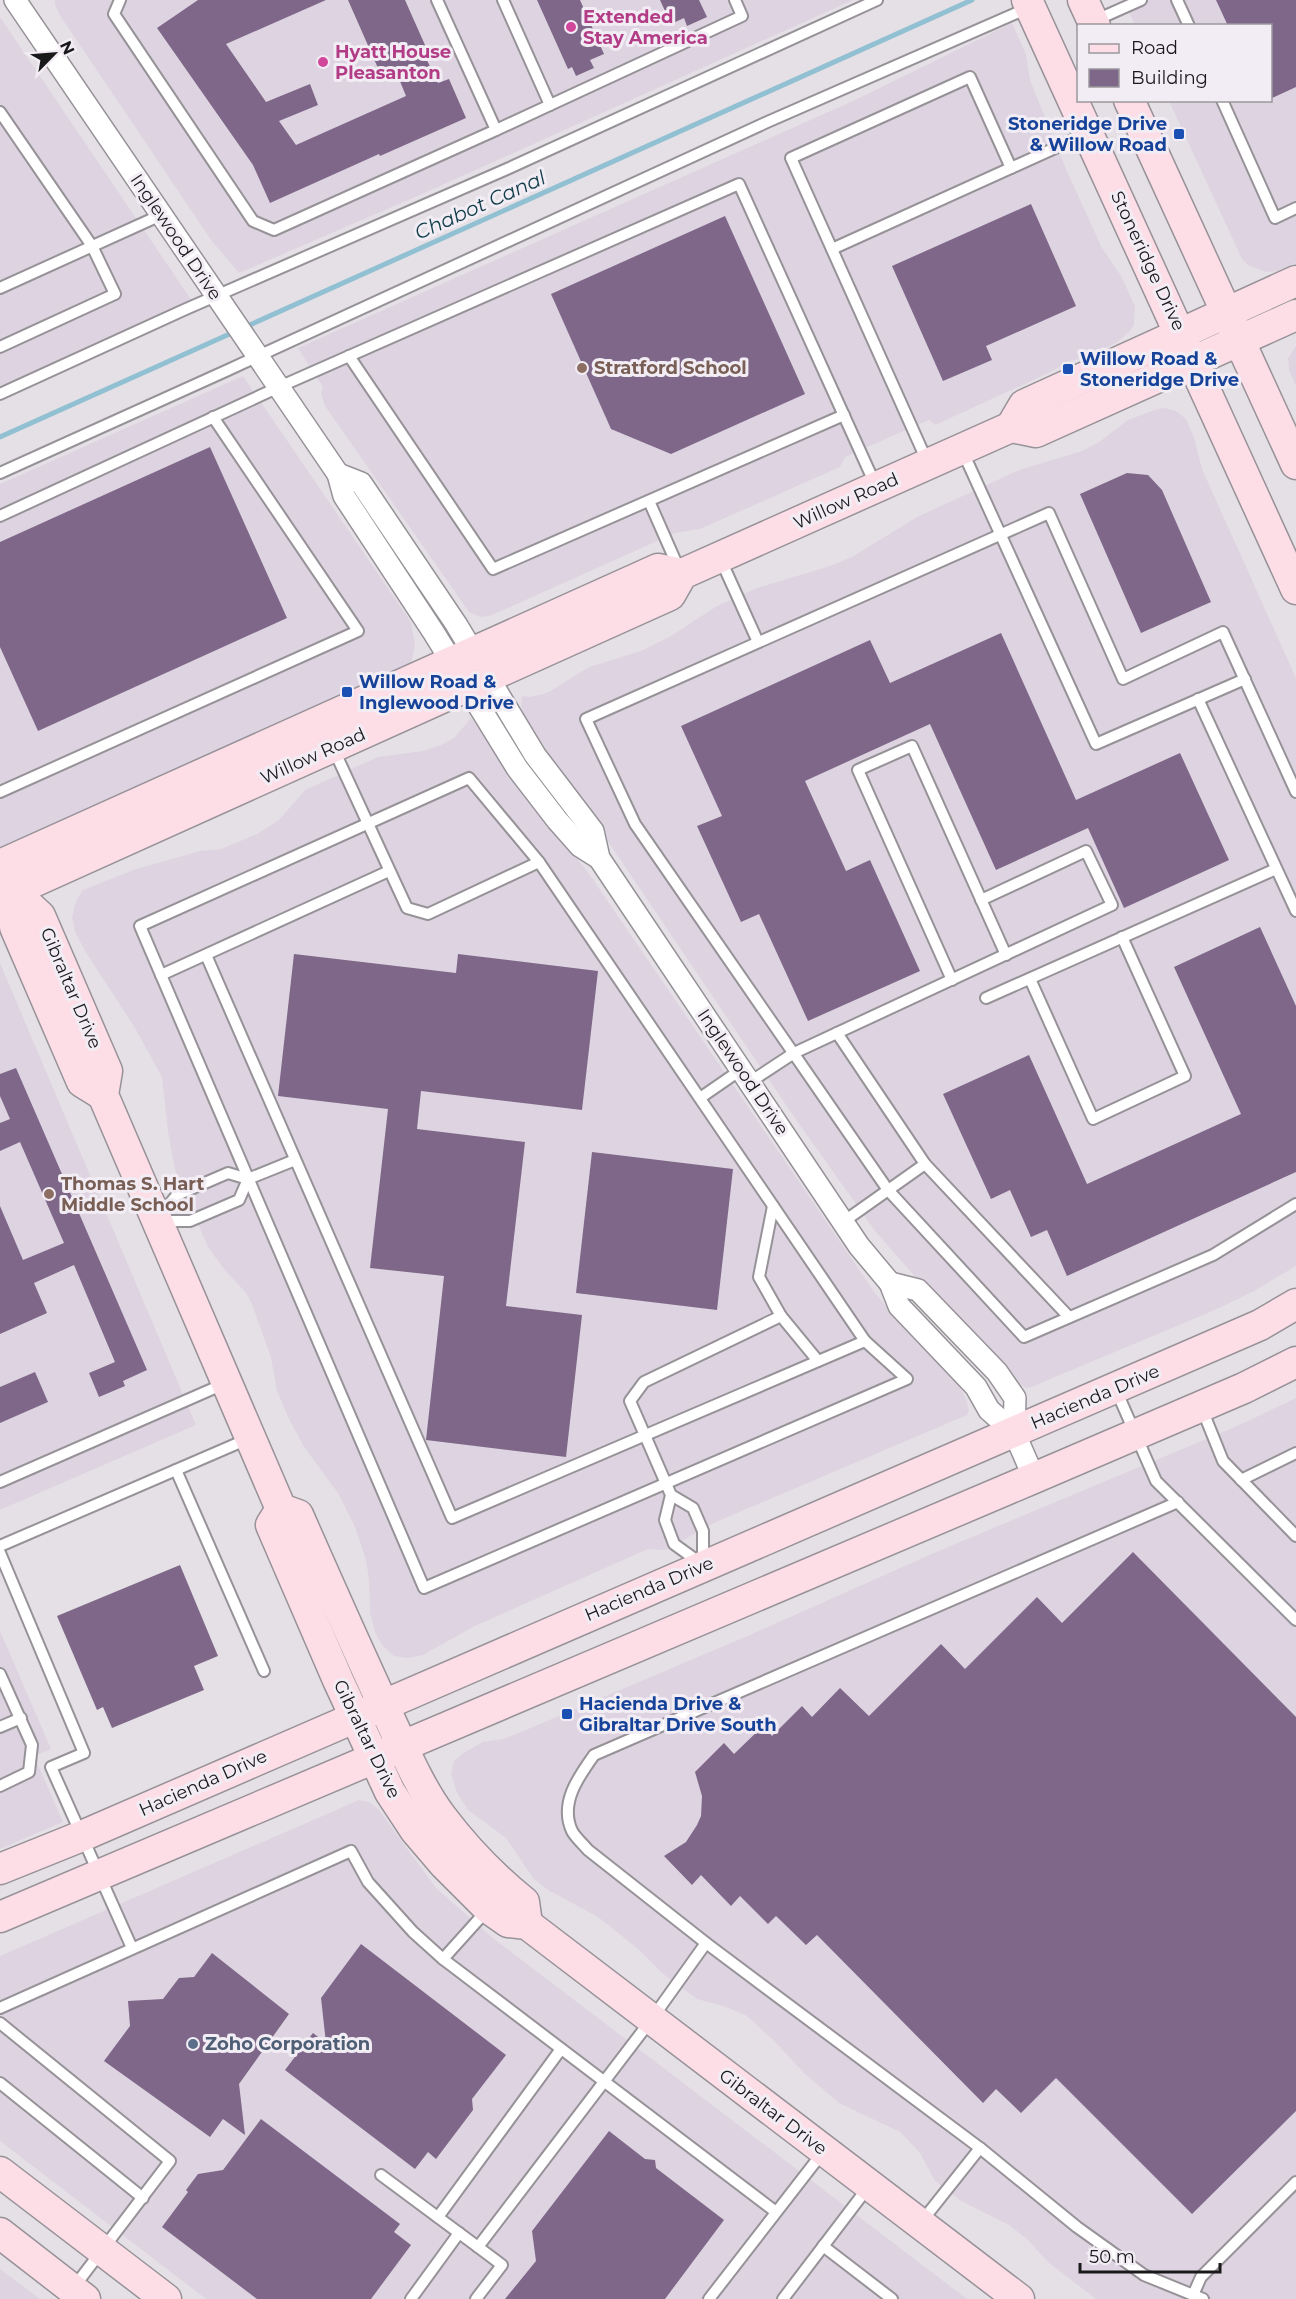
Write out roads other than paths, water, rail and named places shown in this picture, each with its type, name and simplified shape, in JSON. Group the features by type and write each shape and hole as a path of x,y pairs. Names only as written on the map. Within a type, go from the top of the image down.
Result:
{"street":[{"name":"Inglewood Drive","path":"15,0 338,474 361,483 469,669 593,831 599,858 859,1246 890,1283 918,1290 997,1372 1015,1398 1014,1432 1034,1478"},
{"name":"Stoneridge Drive","path":"1029,3 1296,589"},
{"path":"1130,102 1296,464"},
{"path":"1296,281 1024,405 1011,427 1036,432 1296,315"},
{"name":"Willow Road","path":"3,875 333,747 469,669 658,569 682,574 1011,427"},
{"name":"Willow Road","path":"3,875 469,669"},
{"name":"Gibraltar Drive","path":"3,875 15,927 82,1082 102,1095 281,1509 298,1515 418,1779 440,1815 465,1846 505,1887 524,1902 527,1924"},
{"name":"Hacienda Drive","path":"0,1869 82,1836 354,1716 1260,1325 1296,1305"},
{"path":"0,1917 1135,1435 1296,1362"},
{"name":"Gibraltar Drive","path":"281,1509 271,1525 354,1716 390,1792 415,1830 444,1864 488,1908 508,1922 527,1924 1019,2299"},
{"path":"0,2172 166,2299"},
{"path":"0,2233 73,2296"}],"lane":[{"path":"120,0 114,14 253,222 274,230 742,16 735,0"},
{"path":"437,0 496,130"},
{"path":"503,0 550,105"},
{"path":"0,394 218,299 877,0"},
{"path":"1090,16 1140,0"},
{"path":"1177,0 1188,24"},
{"path":"0,473 1029,3"},
{"path":"929,464 791,158 970,77 1011,168"},
{"path":"1223,102 1275,218 1296,208"},
{"path":"0,112 92,246 115,294 0,347"},
{"path":"832,249 1089,133"},
{"path":"0,516 279,387 739,184 876,488"},
{"path":"0,288 161,215"},
{"path":"349,356 493,569 844,415"},
{"path":"0,792 358,631 213,417"},
{"path":"962,449 1096,744 1245,679"},
{"path":"649,501 682,574"},
{"path":"1296,792 1292,771 1223,632 1123,678 1049,513 586,719 635,824 888,1190 1024,1337 1213,1255 1296,1204"},
{"path":"720,558 758,642"},
{"path":"1198,699 1296,911"},
{"path":"952,980 858,770 912,746 1006,955"},
{"path":"333,747 407,908 428,914 539,862"},
{"path":"469,778 539,862 865,1341 907,1379 424,1588 140,926 469,778"},
{"path":"700,1098 1112,905 1086,851 981,900"},
{"path":"986,998 1276,869"},
{"path":"161,975 389,871"},
{"path":"1030,979 1093,1119 1185,1076 1122,937"},
{"path":"206,955 452,1518 865,1341"},
{"path":"837,1033 925,1164 1069,1317"},
{"path":"157,1221 177,1195 228,1173 248,1179 295,1160"},
{"path":"843,1222 925,1164"},
{"path":"157,1221 190,1221 239,1200 248,1179"},
{"path":"773,1206 759,1277 781,1316 818,1361"},
{"path":"703,1565 704,1531 693,1508 671,1495 630,1401 644,1382 781,1316"},
{"path":"0,1482 226,1382"},
{"path":"1115,1388 1156,1480 1296,1620"},
{"path":"1201,1406 1223,1461 1296,1536"},
{"path":"0,1546 250,1438"},
{"path":"1241,1480 1296,1453"},
{"path":"176,1470 264,1671"},
{"path":"671,1495 665,1520 674,1544 703,1565"},
{"path":"1178,1502 594,1755 576,1780 568,1806 572,1831 596,1857 706,1943 980,2148 1077,2227 1144,2276 1198,2297 1200,2277 1296,2182"},
{"path":"0,1553 84,1753 51,1767 132,1948"},
{"path":"0,1674 32,1745 28,1772 1,1784"},
{"path":"0,1727 21,1718"},
{"path":"0,2008 351,1851 368,1882 413,1932 443,1959 776,2212"},
{"path":"443,1959 488,1908"},
{"path":"478,2247 651,2020 706,1943"},
{"path":"0,2023 170,2161 103,2251 73,2296"},
{"path":"438,2217 561,2049"},
{"path":"0,2083 143,2198"},
{"path":"920,2224 980,2148"},
{"path":"709,2299 824,2151"},
{"path":"381,2175 502,2265 476,2299"},
{"path":"783,2299 870,2186"},
{"path":"411,2299 459,2233"},
{"path":"823,2246 892,2299"}],"waterway":[{"name":"Chabot Canal","path":"243,328 972,0"},
{"name":"Chabot Canal","path":"0,437 234,332"}],"place":[{"name":"Extended Stay America","path":"571,27"},
{"name":"Hyatt House Pleasanton","path":"323,62"},
{"name":"Stoneridge Drive & Willow Road","path":"1179,134"},
{"name":"Stratford School","path":"582,368"},
{"name":"Willow Road & Stoneridge Drive","path":"1068,369"},
{"name":"Willow Road & Inglewood Drive","path":"347,692"},
{"name":"Thomas S. Hart Middle School","path":"49,1194"},
{"name":"Hacienda Drive & Gibraltar Drive South","path":"567,1714"},
{"name":"Zoho Corporation","path":"193,2044"}]}
